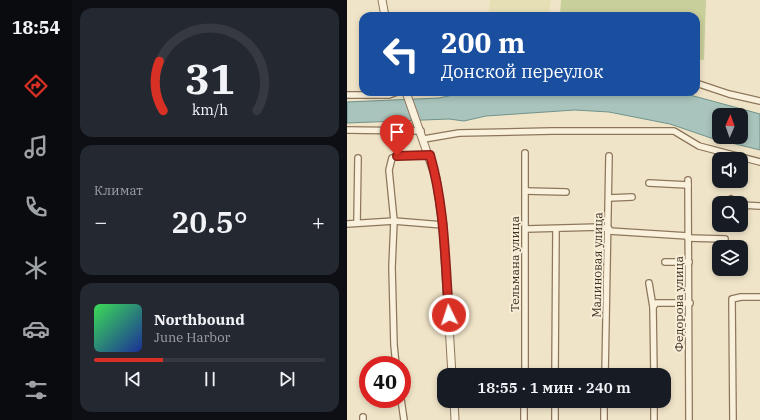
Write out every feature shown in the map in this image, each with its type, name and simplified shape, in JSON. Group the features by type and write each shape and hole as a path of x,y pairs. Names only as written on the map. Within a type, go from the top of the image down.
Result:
{"street":[{"path":"382,0 384,12"},
{"path":"700,84 729,94 760,101"},
{"path":"347,95 359,95"},
{"path":"408,96 437,178 443,225 452,368"},
{"path":"347,130 420,129"},
{"path":"424,139 459,133 552,131 674,132 699,146 760,162"},
{"name":"Тельмана улица","path":"525,153 525,368"},
{"path":"395,356 392,267 394,221 389,188 389,170 392,158 397,156 430,155"},
{"name":"Малиновая улица","path":"605,368 609,230 609,156"},
{"path":"357,223 358,158"},
{"name":"Федорова улица","path":"649,182 688,182 690,303 689,420"},
{"path":"526,191 567,192"},
{"path":"609,198 632,197"},
{"path":"748,205 760,206"},
{"path":"347,224 394,221 443,225"},
{"path":"526,229 600,227 609,230 725,239"},
{"path":"555,368 556,229"},
{"path":"665,262 689,262"},
{"path":"649,283 653,307 654,368"},
{"path":"733,420 732,299 741,297 760,297"},
{"path":"653,307 656,303 690,303"},
{"path":"402,408 404,420"},
{"path":"454,408 455,420"},
{"path":"524,420 525,408"},
{"path":"555,408 555,420"},
{"path":"604,408 604,420"},
{"path":"654,408 654,420"}],"shaded area":[{"path":"490,0 551,0 550,12 488,12"}],"green space":[{"path":"561,0 706,0 704,60 700,60 700,12 560,12"}],"water":[{"path":"448,96 694,96 738,108 712,108 712,138 670,124 609,112 575,110 486,116 464,121 449,119 347,123 347,102 439,98"},
{"path":"748,111 760,114 760,150 736,144 748,144"}],"route":[{"path":"397,156 430,155 437,178 443,225 449,315"}]}
